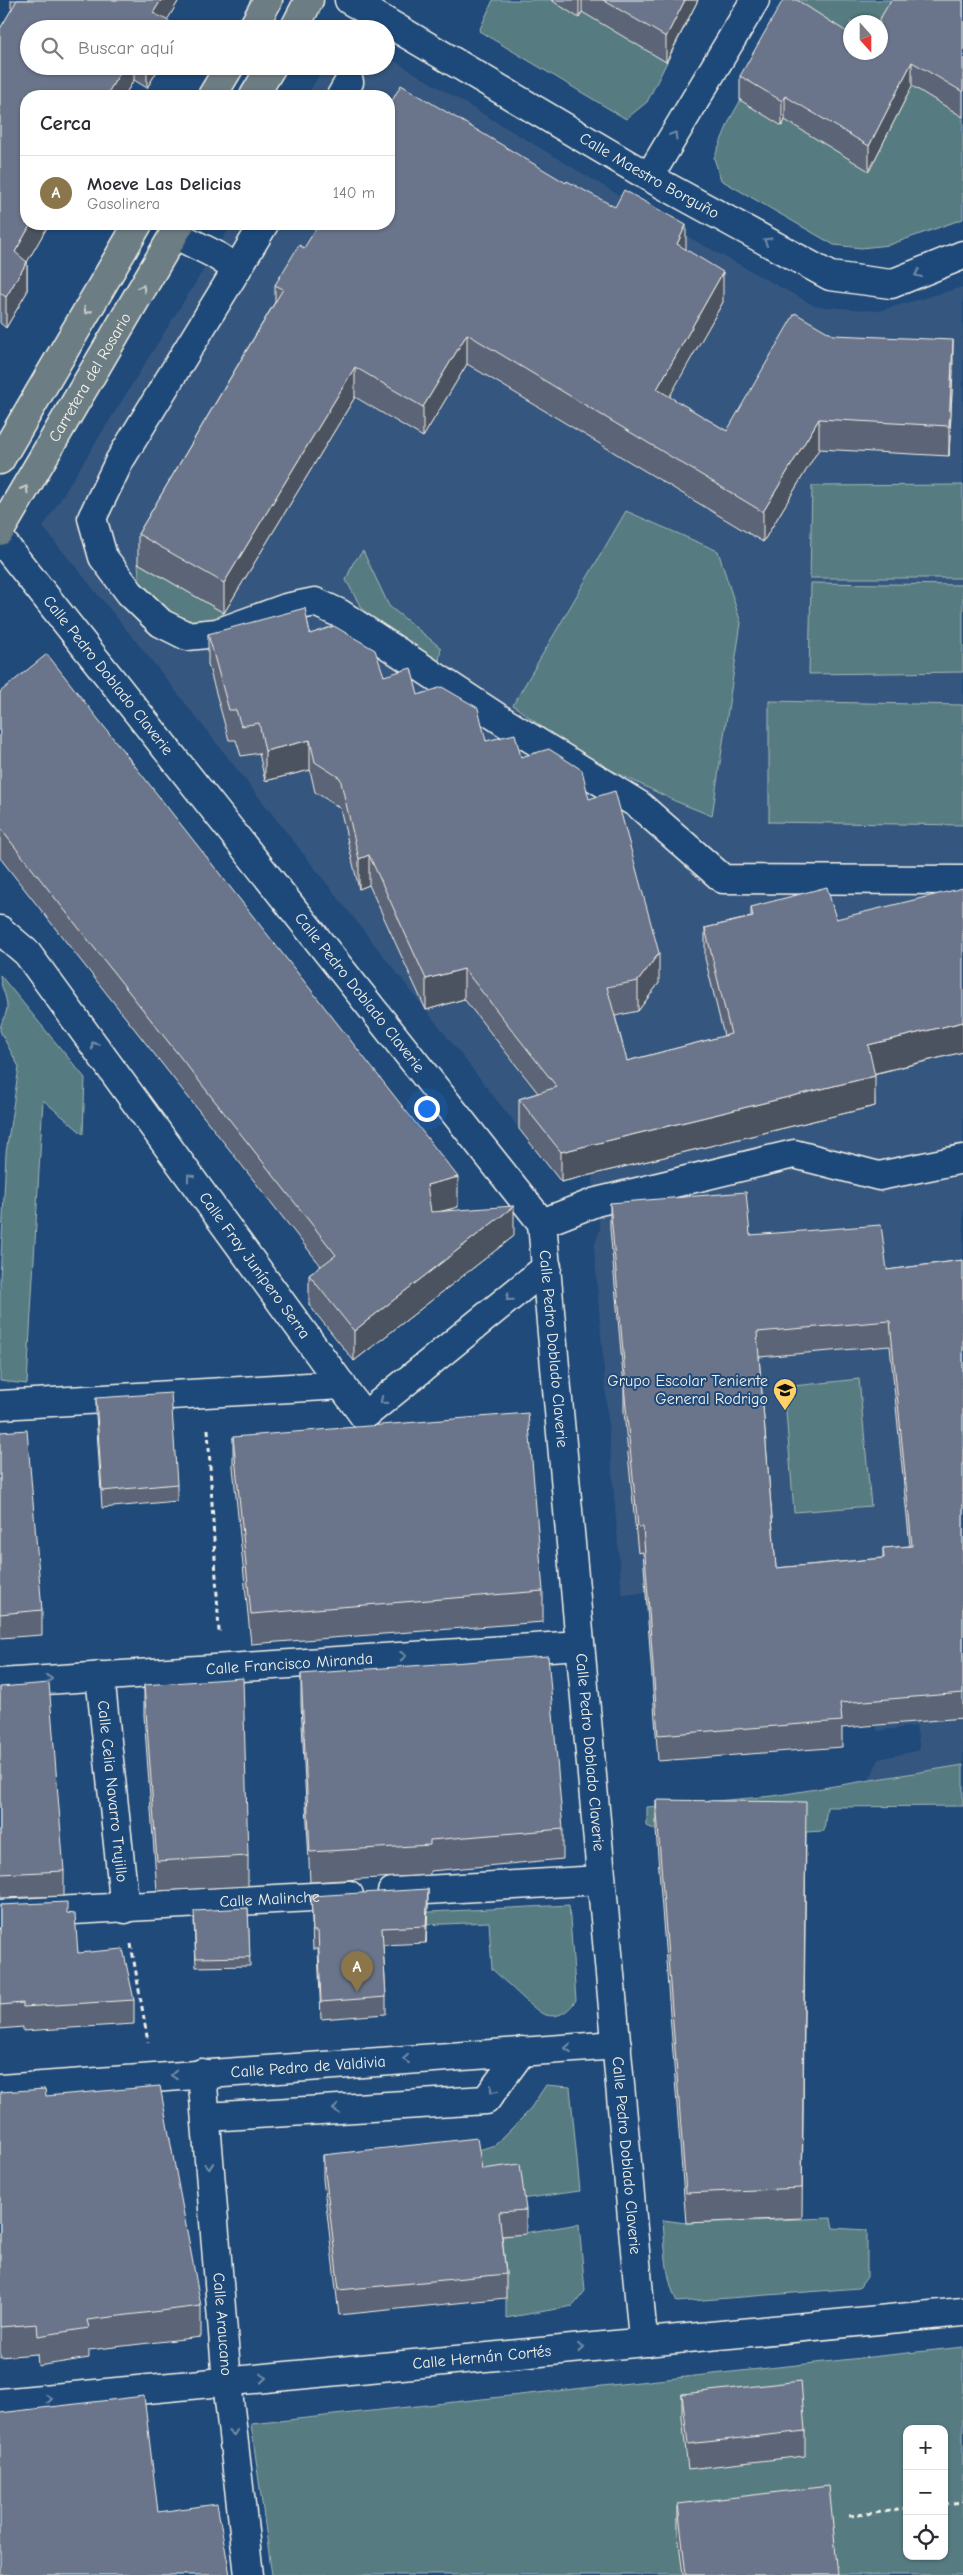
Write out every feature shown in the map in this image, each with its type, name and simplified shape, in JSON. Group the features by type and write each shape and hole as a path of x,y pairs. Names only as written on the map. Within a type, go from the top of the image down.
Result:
{"main road":[{"path":"257,20 268,0"},
{"path":"299,20 309,0"},
{"path":"216,90 225,75"},
{"path":"258,90 267,75"},
{"path":"0,460 134,230"},
{"name":"Carretera del Rosario","path":"0,531 176,230"}],"street":[{"name":"Calle Maestro Borguño","path":"350,0 384,20"},
{"path":"649,177 754,0"},
{"name":"Calle Maestro Borguño","path":"395,27 649,177 830,276 891,284 963,255"},
{"path":"178,230 237,269"},
{"path":"260,230 120,460 92,518 103,557 130,593 161,623 187,636 217,633 286,608 316,602 339,613 506,723 638,805 723,879 963,880"},
{"name":"Calle Pedro Doblado Claverie","path":"0,539 542,1222 642,2328 648,2342"},
{"name":"Calle Fray Junípero Serra","path":"0,930 27,953 364,1416 546,1267"},
{"path":"542,1222 596,1202 794,1154 879,1176 963,1159"},
{"path":"0,1405 342,1385"},
{"name":"Calle Francisco Miranda","path":"0,1683 221,1667 580,1646"},
{"name":"Calle Celia Navarro Trujillo","path":"100,1676 126,1909"},
{"name":"Calle Malinche","path":"0,1914 126,1909 600,1880"},
{"name":"Calle Pedro de Valdivia","path":"0,2089 202,2073 617,2045"},
{"path":"206,2117 486,2100 522,2051"},
{"name":"Calle Araucano","path":"202,2073 227,2382 249,2575"},
{"name":"Calle Hernán Cortés","path":"0,2403 963,2312"}],"path":[{"path":"206,1393 221,1667"},
{"path":"126,1909 154,2077"},
{"path":"948,2504 963,2502"},
{"path":"849,2516 903,2509"}],"shaded area":[{"path":"395,61 692,239 815,306 878,311 963,287 963,1765 869,1780 879,1759 920,1750 916,1726 877,1731 866,1575 622,1595 594,1247 600,1229 592,1175 561,1182 156,666 43,527 228,230 395,230 395,90 310,90 319,75 395,75"}],"green space":[{"path":"493,0 698,0 647,102 626,119 479,31"},
{"path":"797,0 963,0 963,219 889,245 861,248 834,245 721,180 714,158 730,119"},
{"path":"963,485 963,578 810,578 812,486"},
{"path":"626,511 718,551 741,623 712,816 675,801 576,753 513,705"},
{"path":"363,551 389,606 441,648 439,661 370,620 346,580 353,563"},
{"path":"138,563 224,613 213,621 184,620 140,592"},
{"path":"811,583 963,585 963,672 809,674"},
{"path":"769,701 963,705 963,825 769,822"},
{"path":"0,975 85,1078 83,1134 43,1100 27,1384 0,1381 0,1280 6,1153 19,1067 0,1031 7,1007"},
{"path":"859,1379 871,1506 794,1512 784,1387"},
{"path":"963,1765 963,1806 827,1807 824,1831 656,1830 647,1826 647,1807 773,1796"},
{"path":"569,1905 576,2000 566,2011 554,2016 548,2016 539,2011 492,1969 489,1922 332,1929 331,1917"},
{"path":"546,2085 570,2087 580,2191 521,2199 482,2193 475,2151 495,2145 528,2112"},
{"path":"831,2218 833,2228 867,2230 867,2277 859,2288 677,2302 668,2272 663,2220 686,2223"},
{"path":"579,2224 585,2291 573,2306 506,2318 506,2298 499,2237"},
{"path":"963,2347 963,2575 272,2575 251,2424"}],"building":[{"path":"17,0 161,0 153,13 167,20 20,20 20,75 119,75 110,90 20,90 20,230 28,230 15,252 27,262 6,297 0,293 0,29"},
{"path":"603,0 685,0 666,37"},
{"path":"783,0 797,0 843,30 843,60 888,60 888,15 882,15 891,0 963,0 963,92 912,62 869,146 785,96 782,101 740,76"},
{"path":"401,85 566,183 567,181 615,207 624,190 686,225 677,244 723,272 657,389 727,431 795,313 833,335 953,340 949,426 819,419 763,512 467,334 423,407 355,367 224,583 138,534 283,289 275,285 299,245 304,248 315,230 395,230 395,96"},
{"path":"305,608 310,634 334,626 375,650 384,676 411,668 418,695 442,687 478,708 486,741 515,734 521,757 549,749 582,770 589,799 615,791 659,953 638,981 607,987 627,1061 731,1034 705,928 753,917 751,907 827,887 836,919 963,888 963,1022 868,1045 875,1076 561,1152 519,1099 557,1087 464,969 426,979 369,855 359,859 340,778 315,762 310,740 265,751 259,723 241,726 236,710 229,710 208,634"},
{"path":"47,654 458,1177 427,1185 431,1212 514,1206 354,1331 309,1275 336,1255 0,828 0,692"},
{"path":"746,1192 750,1235 881,1225 887,1270 963,1260 963,1693 840,1703 842,1721 658,1735 643,1527 638,1527 624,1386 626,1386 610,1203","holes":["890,1321 912,1546 883,1548 884,1558 776,1568 757,1332"]},
{"path":"171,1393 177,1484 102,1491 96,1398"},
{"path":"528,1413 543,1591 251,1614 233,1437"},
{"path":"27,1430 42,1610 0,1614 0,1432"},
{"path":"548,1656 563,1829 430,1840 430,1845 310,1852 301,1674"},
{"path":"243,1678 248,1856 157,1861 144,1685"},
{"path":"49,1683 64,1871 0,1874 0,1687"},
{"path":"656,1800 806,1802 802,2188 686,2193"},
{"path":"428,1889 426,1926 382,1928 386,1997 321,2002 318,1931 313,1931 311,1896"},
{"path":"67,1902 67,1913 75,1914 78,1953 123,1949 134,2000 23,2007 23,2003 0,2005 0,1905"},
{"path":"248,1908 250,1957 196,1958 194,1911"},
{"path":"160,2086 201,2306 87,2320 89,2328 38,2336 37,2324 0,2327 0,2092 45,2089 46,2096"},
{"path":"477,2138 482,2169 520,2164 526,2210 499,2212 506,2274 339,2290 323,2155"},
{"path":"801,2381 805,2431 688,2444 682,2394"},
{"path":"144,2396 158,2512 217,2504 230,2575 0,2575 0,2413"},
{"path":"829,2486 838,2575 686,2575 678,2504"}],"place":[{"name":"Grupo Escolar Teniente General Rodrigo","path":"785,1411"},
{"name":"Moeve Las Delicias","path":"357,1992"}]}
